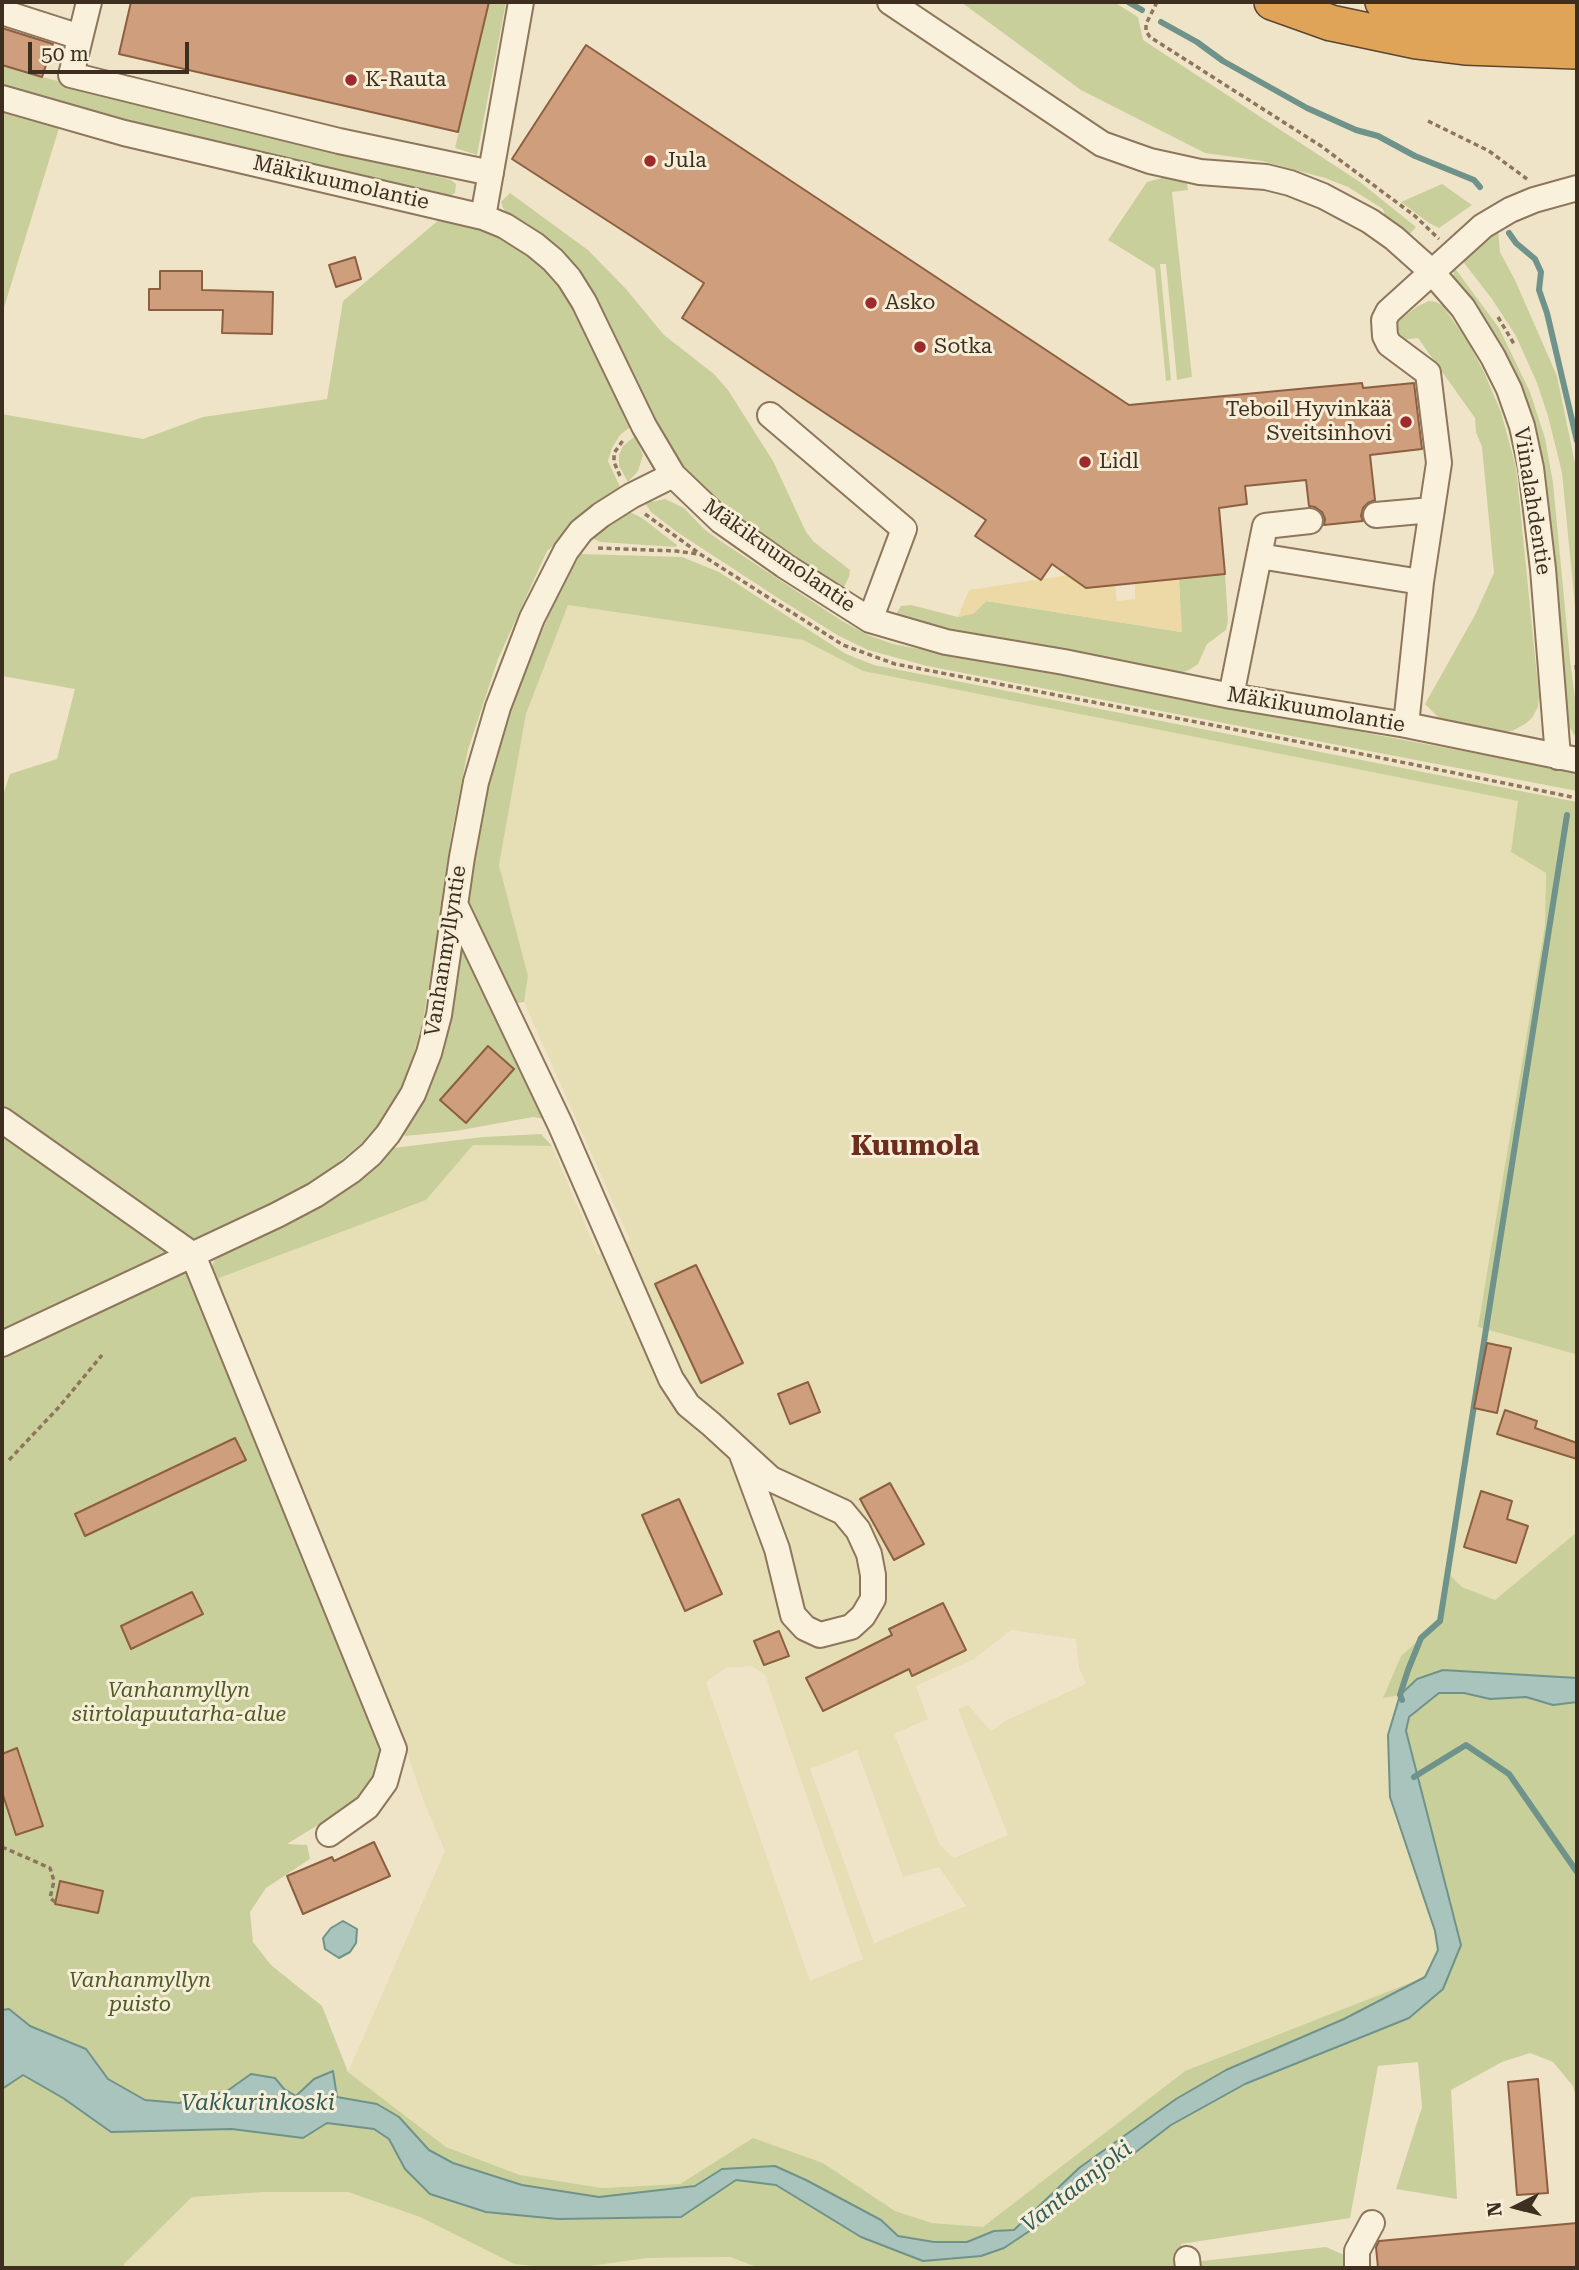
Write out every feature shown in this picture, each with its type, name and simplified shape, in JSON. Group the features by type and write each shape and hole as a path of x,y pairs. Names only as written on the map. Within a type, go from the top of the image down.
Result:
{"highway":[{"path":"1272,2 1331,23 1416,41 1465,47 1577,51"},
{"path":"1383,2 1441,14 1577,19"}],"street":[{"path":"89,2 71,75 339,141 491,173"},
{"path":"483,217 521,2"},
{"name":"Viinalahdentie","path":"890,2 1102,144 1150,161 1200,172 1266,177 1323,196 1370,221 1431,271 1463,308 1493,357 1509,389 1522,426 1531,468 1568,759"},
{"path":"2,12 80,37"},
{"name":"Mäkikuumolantie","path":"2,97 124,133 483,217 505,226 535,244 569,278 590,313 644,426 673,475 721,521 870,620 946,642 1064,662 1231,696 1406,725 1568,759"},
{"path":"1406,725 1421,582 1439,463 1428,373 1390,344 1384,330 1384,320 1388,312 1431,271 1483,226 1534,200 1577,188"},
{"path":"770,415 904,529 870,620"},
{"name":"Vanhanmyllyntie","path":"2,1344 315,1195 351,1171 388,1134 413,1094 429,1053 439,1015 476,782 498,707 532,618 566,551 581,531 631,496 673,475"},
{"path":"1376,515 1432,510"},
{"path":"1231,696 1265,526 1310,521"},
{"path":"1259,556 1421,582"},
{"path":"455,904 560,1124 671,1379 688,1405 771,1479 843,1512 858,1530 869,1553 873,1599 863,1616 852,1627 820,1635 805,1629 793,1615 777,1549 740,1452"},
{"path":"2,1120 193,1255 394,1749 385,1782 367,1807 329,1834"},
{"path":"1357,2268 1357,2251 1372,2223"}],"path":[{"path":"1157,2 1146,24 1150,37 1321,146 1415,216 1437,237"},
{"path":"1428,121 1489,151 1531,182"},
{"path":"566,551 586,547 700,554"},
{"path":"9,1460 59,1407 102,1355"},
{"path":"2,1847 50,1868 54,1881 50,1898 55,1902"}],"shaded area":[{"path":"568,605 803,640 863,671 1519,801 1511,852 1546,873 1545,925 1478,1327 1575,1354 1577,1349 1577,1532 1495,1600 1462,1587 1447,1572 1440,1621 1401,1656 1384,1697 1400,1695 1388,1735 1438,1950 1425,1977 1185,2071 983,2228 932,2223 895,2211 823,2163 753,2139 680,2184 602,2188 520,2175 446,2147 348,2072 445,1851 424,1802 397,1724 225,1299 219,1278 426,1200 472,1145 552,1146 598,1255 630,1240 524,1002 528,976 499,865 526,714","holes":["1011,1630 1076,1639 1079,1668 1086,1684 1005,1721 991,1731 968,1705 958,1709 1008,1835 954,1858 940,1845 894,1734 928,1719 916,1686 974,1659","752,1666 765,1675 863,1959 810,1981 706,1682 726,1668","857,1750 903,1877 939,1867 966,1906 874,1943 810,1769"]},
{"path":"264,2192 349,2192 420,2217 514,2264 552,2268 124,2268 124,2264 192,2197"},
{"path":"730,2257 759,2268 577,2268 647,2258"}],"green space":[{"path":"489,2 506,2 477,155 455,148"},
{"path":"961,2 1114,2 1138,17 1143,40 1360,182 1416,227 1407,237 1386,219 1383,209 1348,187 1325,178 1262,161 1205,153 1081,90"},
{"path":"2,65 451,180 456,184 455,193 448,197 57,104 2,85"},
{"path":"2,111 59,128 2,314"},
{"path":"1166,177 1187,182 1188,190 1172,192 1192,377 1177,380 1166,264 1160,264 1171,380 1166,381 1155,269 1108,240 1147,182"},
{"path":"1442,184 1472,205 1439,228 1401,202"},
{"path":"510,193 588,250 626,289 664,335 714,374 728,390 773,461 806,532 814,542 850,570 843,589 751,533 676,461 599,304 573,264 542,236 509,216 501,202"},
{"path":"440,219 481,229 511,243 541,266 562,289 630,427 620,435 608,461 621,489 547,551 498,659 468,750 451,836 423,1020 412,1061 397,1097 382,1121 363,1142 306,1190 200,1239 187,1237 2,1108 2,798 10,774 57,759 75,689 2,676 2,414 143,439 203,417 327,399 343,301"},
{"path":"1498,229 1500,252 1557,376 1577,473 1577,627 1562,473 1548,416 1516,336 1461,259"},
{"path":"1454,267 1499,328 1530,392 1545,438 1553,483 1577,713 1577,739 1568,725 1564,703 1546,510 1453,280"},
{"path":"1429,301 1443,306 1468,342 1484,372 1501,412 1516,467 1539,696 1538,707 1532,718 1512,731 1497,732 1444,723 1425,704 1475,615 1494,573 1482,447 1476,432 1475,418 1418,338 1402,340 1398,336 1397,322"},
{"path":"635,436 643,455 638,471 628,482 619,466 619,455 623,446"},
{"path":"665,499 684,508 704,529 722,542 842,621 893,644 1577,773 1577,791 927,666 868,650 839,636 677,532 651,512 645,503"},
{"path":"630,512 642,518 677,545 676,547 600,542 592,538"},
{"path":"581,554 682,557 719,572 846,654 874,665 1577,802 1575,1354 1478,1327 1545,925 1546,873 1511,852 1518,801 863,671 803,640 568,605 526,714 499,865 528,976 524,1002 512,1004 467,908 480,824 494,763 518,690 560,588"},
{"path":"1225,574 1228,621 1226,630 1207,644 1198,664 1181,673 918,625 903,621 896,614 901,606 911,605 958,617 974,613 986,601 1181,632 1179,579"},
{"path":"463,941 545,1119 533,1117 456,1131 405,1136 402,1128"},
{"name":"Vanhanmyllyn siirtolapuutarha-alue","path":"2,1131 165,1244 191,1273 384,1754 367,1795 287,1844 307,1845 310,1859 266,1888 250,1912 253,1942 271,1965 322,2006 348,2072 446,2147 520,2175 602,2188 680,2184 753,2138 823,2163 895,2211 932,2223 983,2227 1185,2071 1425,1977 1344,2019 1226,2070 1176,2099 1079,2168 1014,2230 994,2231 967,2242 934,2242 898,2236 881,2220 775,2166 722,2169 695,2186 599,2197 522,2185 453,2163 429,2150 399,2117 377,2104 337,2097 314,2079 296,2096 284,2089 274,2078 251,2074 227,2091 179,2103 145,2100 107,2079 86,2049 2,2025"},
{"path":"541,1134 552,1146 473,1145 426,1200 219,1278 225,1299 359,1634 207,1276 215,1259 327,1200 385,1149 483,1137"},
{"path":"1577,1532 1577,1678 1417,1679 1400,1695 1383,1698 1401,1656 1440,1621 1447,1572 1462,1587 1495,1600"},
{"path":"1439,1693 1464,1693 1490,1699 1526,1697 1553,1705 1577,1702 1577,2101 1573,2086 1553,2062 1530,2053 1502,2062 1451,2090 1457,2199 1396,2189 1422,2107 1418,2062 1378,2066 1350,2218 1181,2244 1183,2268 759,2268 730,2257 647,2258 577,2268 552,2268 514,2264 420,2217 348,2192 264,2192 192,2197 124,2264 124,2268 2,2268 2,2089 22,2075 63,2098 232,2129 303,2138 327,2123 374,2129 389,2139 405,2169 486,2212 558,2219 681,2217 736,2180 776,2185 861,2237 981,2256 1004,2248 1055,2214 1171,2125 1245,2084 1409,2018 1461,1945 1406,1730 1409,1717"},
{"path":"1326,2247 1344,2255 1346,2268 1193,2268 1193,2262"}],"sand":[{"path":"1069,575 1115,585 1117,601 1135,599 1135,583 1179,579 1182,632 986,601 974,613 958,617 969,590"}],"water":[{"path":"1443,1670 1577,1678 1577,1702 1553,1705 1526,1697 1490,1699 1464,1693 1439,1693 1409,1717 1406,1731 1461,1945 1443,1989 1409,2018 1245,2084 1171,2125 1055,2214 1004,2248 981,2256 923,2261 861,2237 776,2185 736,2180 681,2217 558,2219 486,2212 430,2194 405,2169 389,2139 374,2129 327,2123 303,2138 232,2129 111,2132 63,2098 23,2075 2,2089 2,2010 9,2009 30,2026 86,2049 108,2079 145,2100 179,2103 227,2091 251,2074 275,2078 284,2089 296,2096 314,2079 333,2071 337,2097 377,2104 399,2117 429,2150 453,2163 522,2185 599,2197 695,2186 722,2169 775,2166 881,2220 898,2236 934,2242 967,2242 994,2231 1014,2230 1079,2168 1176,2099 1226,2070 1344,2019 1425,1977 1438,1950 1435,1931 1390,1797 1388,1735 1400,1695 1417,1679"},
{"path":"343,1921 357,1929 356,1943 350,1952 339,1958 325,1949 323,1938 331,1928"}],"building":[{"name":"K-Rauta","path":"131,2 489,2 458,132 119,54"},
{"path":"2,28 53,44 42,77 2,65"},
{"path":"586,45 1129,405 1362,383 1363,388 1414,383 1422,449 1370,455 1375,500 1363,508 1363,521 1324,525 1322,512 1309,506 1306,480 1245,486 1247,504 1219,508 1225,574 1086,588 1052,564 1041,580 975,536 986,520 682,318 704,283 512,159"},
{"path":"355,257 361,279 336,287 329,265"},
{"path":"160,271 202,271 202,290 273,292 272,334 222,333 223,310 149,310 149,289 160,289"},
{"path":"488,1046 514,1069 466,1123 440,1100"},
{"path":"696,1265 743,1363 701,1383 655,1284"},
{"path":"1487,1343 1511,1348 1497,1413 1474,1408"},
{"path":"808,1382 820,1412 790,1424 778,1394"},
{"path":"1505,1410 1537,1421 1535,1428 1577,1443 1577,1459 1497,1434"},
{"path":"235,1438 246,1460 85,1536 75,1514"},
{"path":"890,1483 924,1544 894,1560 860,1499"},
{"path":"1481,1491 1512,1501 1507,1519 1528,1526 1516,1563 1464,1547"},
{"path":"679,1499 722,1594 685,1611 642,1515"},
{"path":"192,1592 203,1614 131,1649 121,1626"},
{"path":"943,1603 966,1650 912,1676 909,1669 823,1711 806,1678 892,1635 889,1629"},
{"path":"779,1631 789,1656 764,1665 754,1641"},
{"path":"17,1748 43,1826 16,1835 2,1792 2,1754"},
{"path":"374,1842 390,1876 303,1914 287,1876 332,1857 334,1861"},
{"path":"60,1881 103,1891 98,1913 55,1904"},
{"path":"1538,2079 1548,2193 1517,2195 1508,2082"},
{"path":"1577,2223 1577,2268 1378,2268 1376,2247 1379,2241"}],"waterway":[{"path":"1128,2 1142,10"},
{"path":"1161,22 1197,42 1223,61 1307,108 1356,130 1378,136 1415,156 1474,180 1480,187"},
{"path":"1509,233 1516,243 1535,259 1541,272 1539,290 1547,313 1577,441"},
{"path":"1402,1700 1400,1695 1421,1638 1440,1621 1567,815"},
{"path":"1414,1777 1466,1745 1509,1774 1577,1872"}],"place":[{"name":"K-Rauta","path":"351,80"},
{"name":"Jula","path":"650,161"},
{"name":"Asko","path":"871,303"},
{"name":"Sotka","path":"920,347"},
{"name":"Teboil Hyvinkää Sveitsinhovi","path":"1406,422"},
{"name":"Lidl","path":"1085,462"}],"district":[{"name":"Kuumola","path":"915,1147"}],"park label":[{"name":"Vanhanmyllyn puisto","path":"140,1993"}],"water label":[{"name":"Vakkurinkoski","path":"258,2103"},
{"name":"Vantaanjoki","path":"1077,2187"}]}
